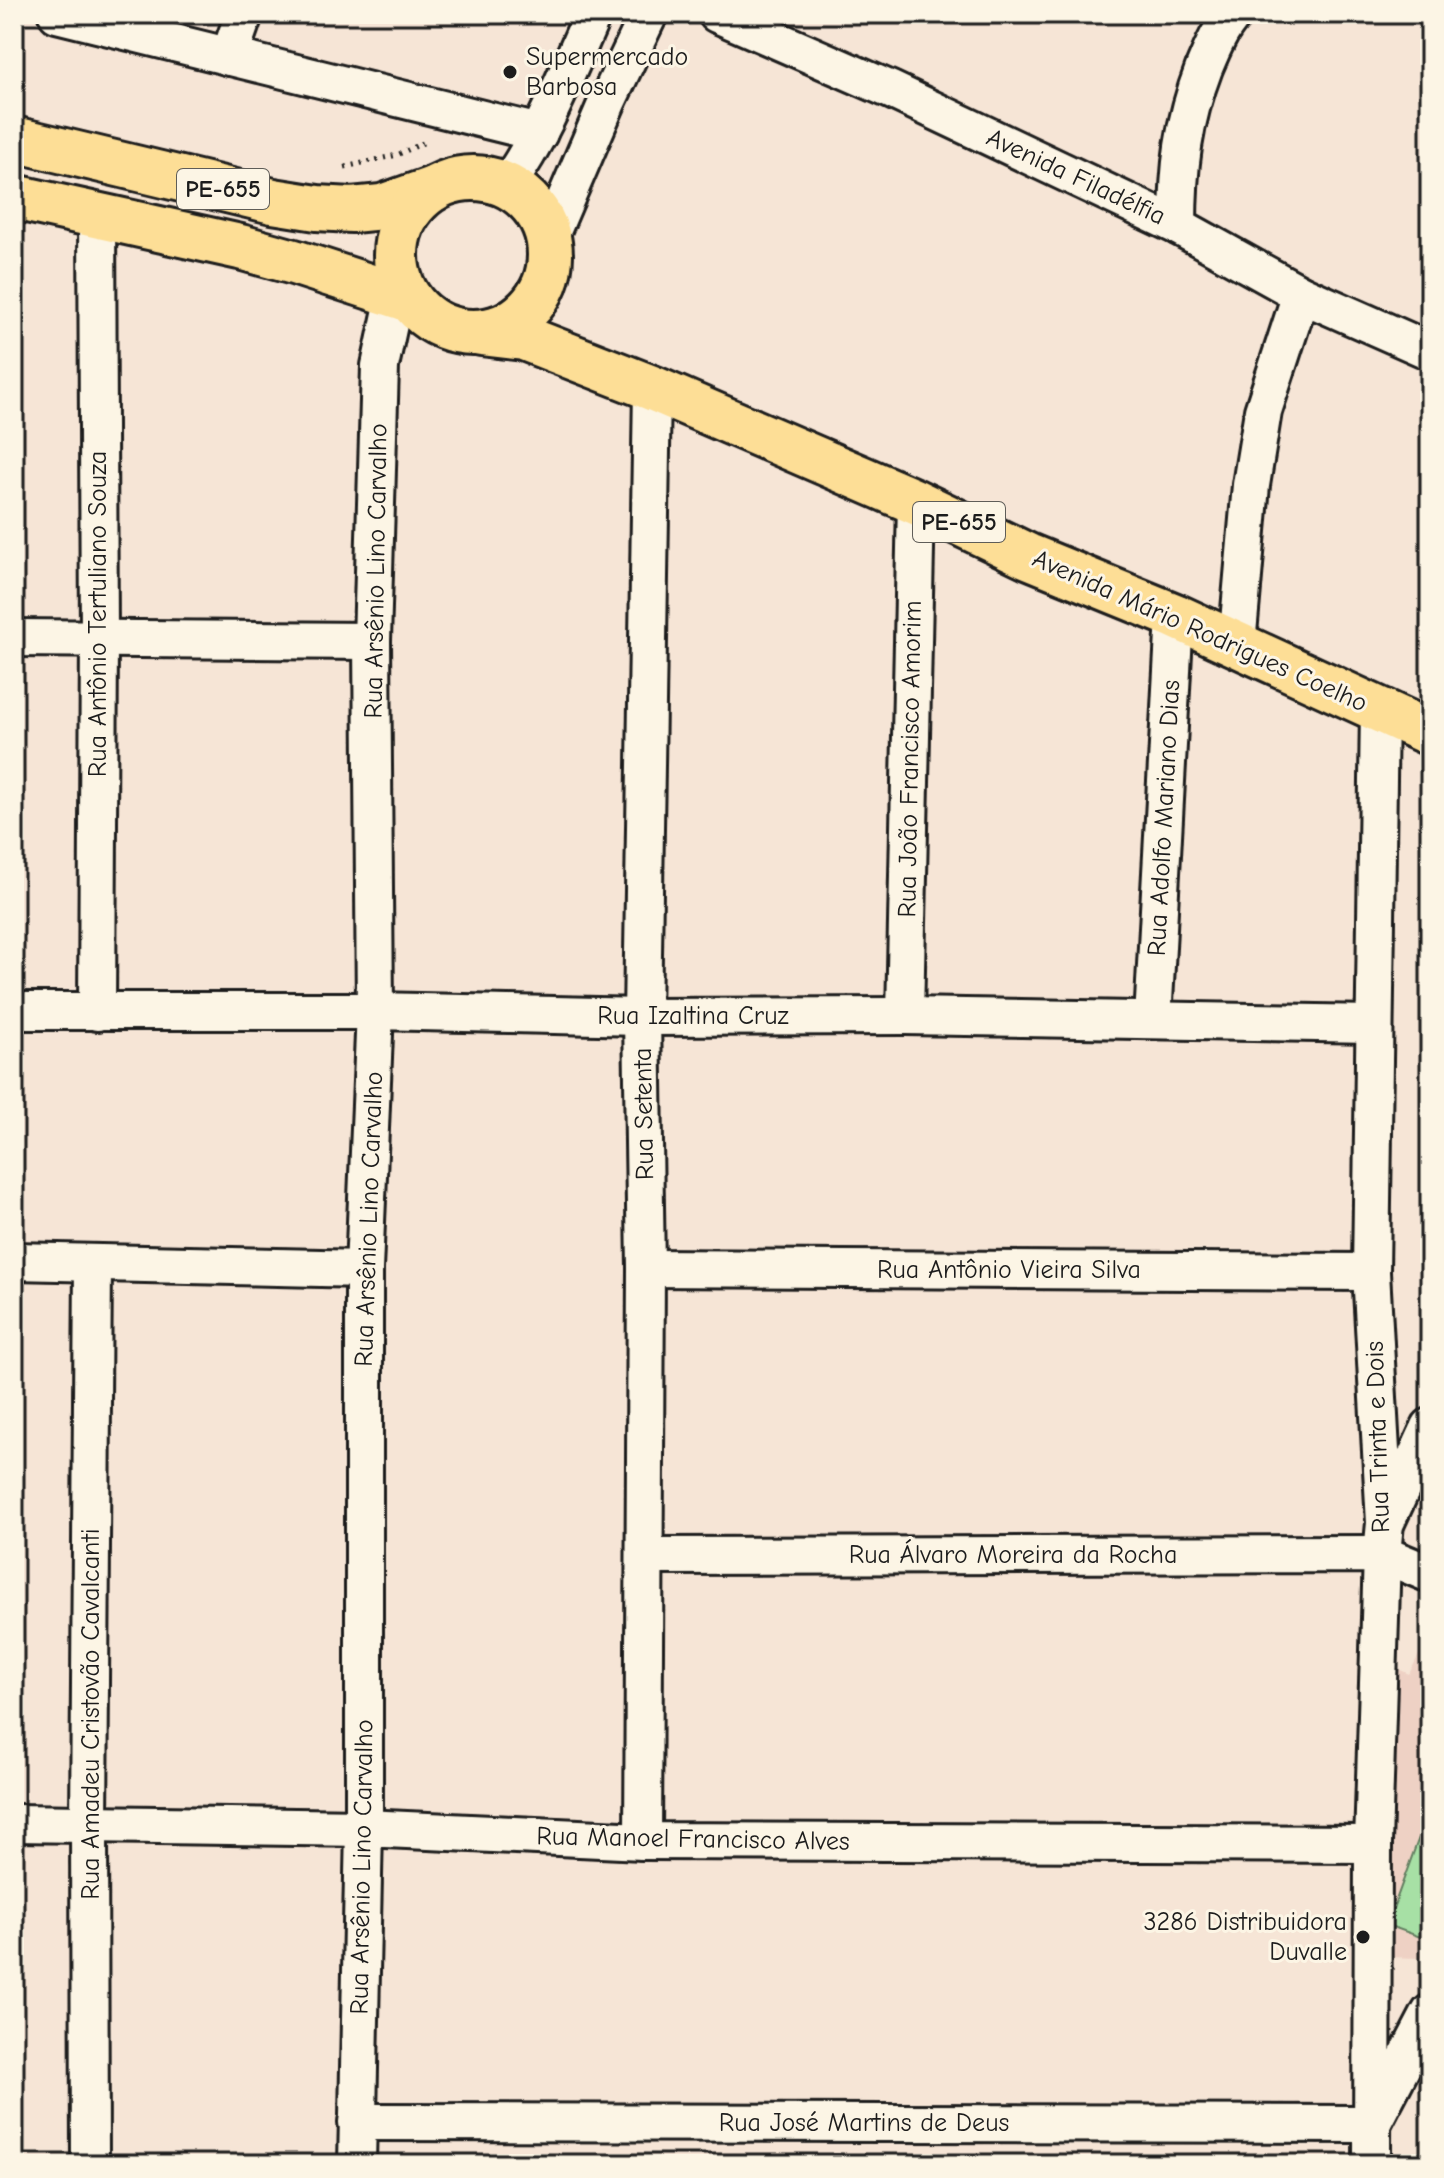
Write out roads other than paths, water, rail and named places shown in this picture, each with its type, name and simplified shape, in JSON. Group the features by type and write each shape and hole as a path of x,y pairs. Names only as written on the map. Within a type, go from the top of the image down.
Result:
{"main road":[{"name":"PE-655","path":"14,139 273,201 317,208 352,210 382,207 457,179 482,177 507,185"},
{"path":"481,333 507,326 528,311 543,289 551,264 549,238 540,216 526,198 507,185"},
{"name":"PE-655","path":"433,189 417,202 405,218 398,237 396,257 401,290 420,312 436,324 455,331 481,333"},
{"name":"PE-655","path":"14,197 240,247 401,290"},
{"name":"Avenida Mário Rodrigues Coelho","path":"481,333 524,338 652,388 916,502 1028,556 1175,616 1430,733"}],"street":[{"path":"57,14 539,133"},
{"path":"229,57 244,14"},
{"path":"507,185 539,133 593,14"},
{"path":"549,238 649,14"},
{"name":"Avenida Filadélfia","path":"717,14 891,90 1178,226 1301,294 1430,351"},
{"path":"1178,226 1178,179 1184,131 1213,46 1234,14"},
{"name":"Rua Antônio Tertuliano Souza","path":"97,215 97,1012"},
{"name":"Rua Arsênio Lino Carvalho","path":"357,2164 364,1828 364,1269 375,1011 372,641 380,366 401,290"},
{"path":"1237,645 1251,485 1263,411 1301,294"},
{"name":"Rua Setenta","path":"643,1841 646,1268 642,1017 652,388"},
{"name":"Rua João Francisco Amorim","path":"905,1016 916,502"},
{"name":"Rua Adolfo Mariano Dias","path":"1153,1020 1175,616"},
{"path":"14,638 372,641"},
{"name":"Rua Trinta e Dois","path":"1372,2164 1373,1844 1383,1539 1371,1272 1379,710"},
{"name":"Rua Izaltina Cruz","path":"14,1011 375,1011 642,1017 905,1016 1373,1024"},
{"path":"14,1261 364,1269"},
{"name":"Rua Amadeu Cristovão Cavalcanti","path":"90,2164 93,1263"},
{"name":"Rua Antônio Vieira Silva","path":"646,1268 1371,1272"},
{"path":"1430,1427 1383,1539 1430,1574"},
{"name":"Rua Álvaro Moreira da Rocha","path":"645,1556 1383,1539"},
{"name":"Rua Manoel Francisco Alves","path":"14,1823 364,1828 643,1841 1373,1844"},
{"path":"1371,2124 1430,2013"},
{"name":"Rua José Martins de Deus","path":"357,2122 1371,2124"}],"place":[{"name":"Supermercado Barbosa","path":"510,72"},
{"name":"3286 Distribuidora Duvalle","path":"1363,1937"}]}
